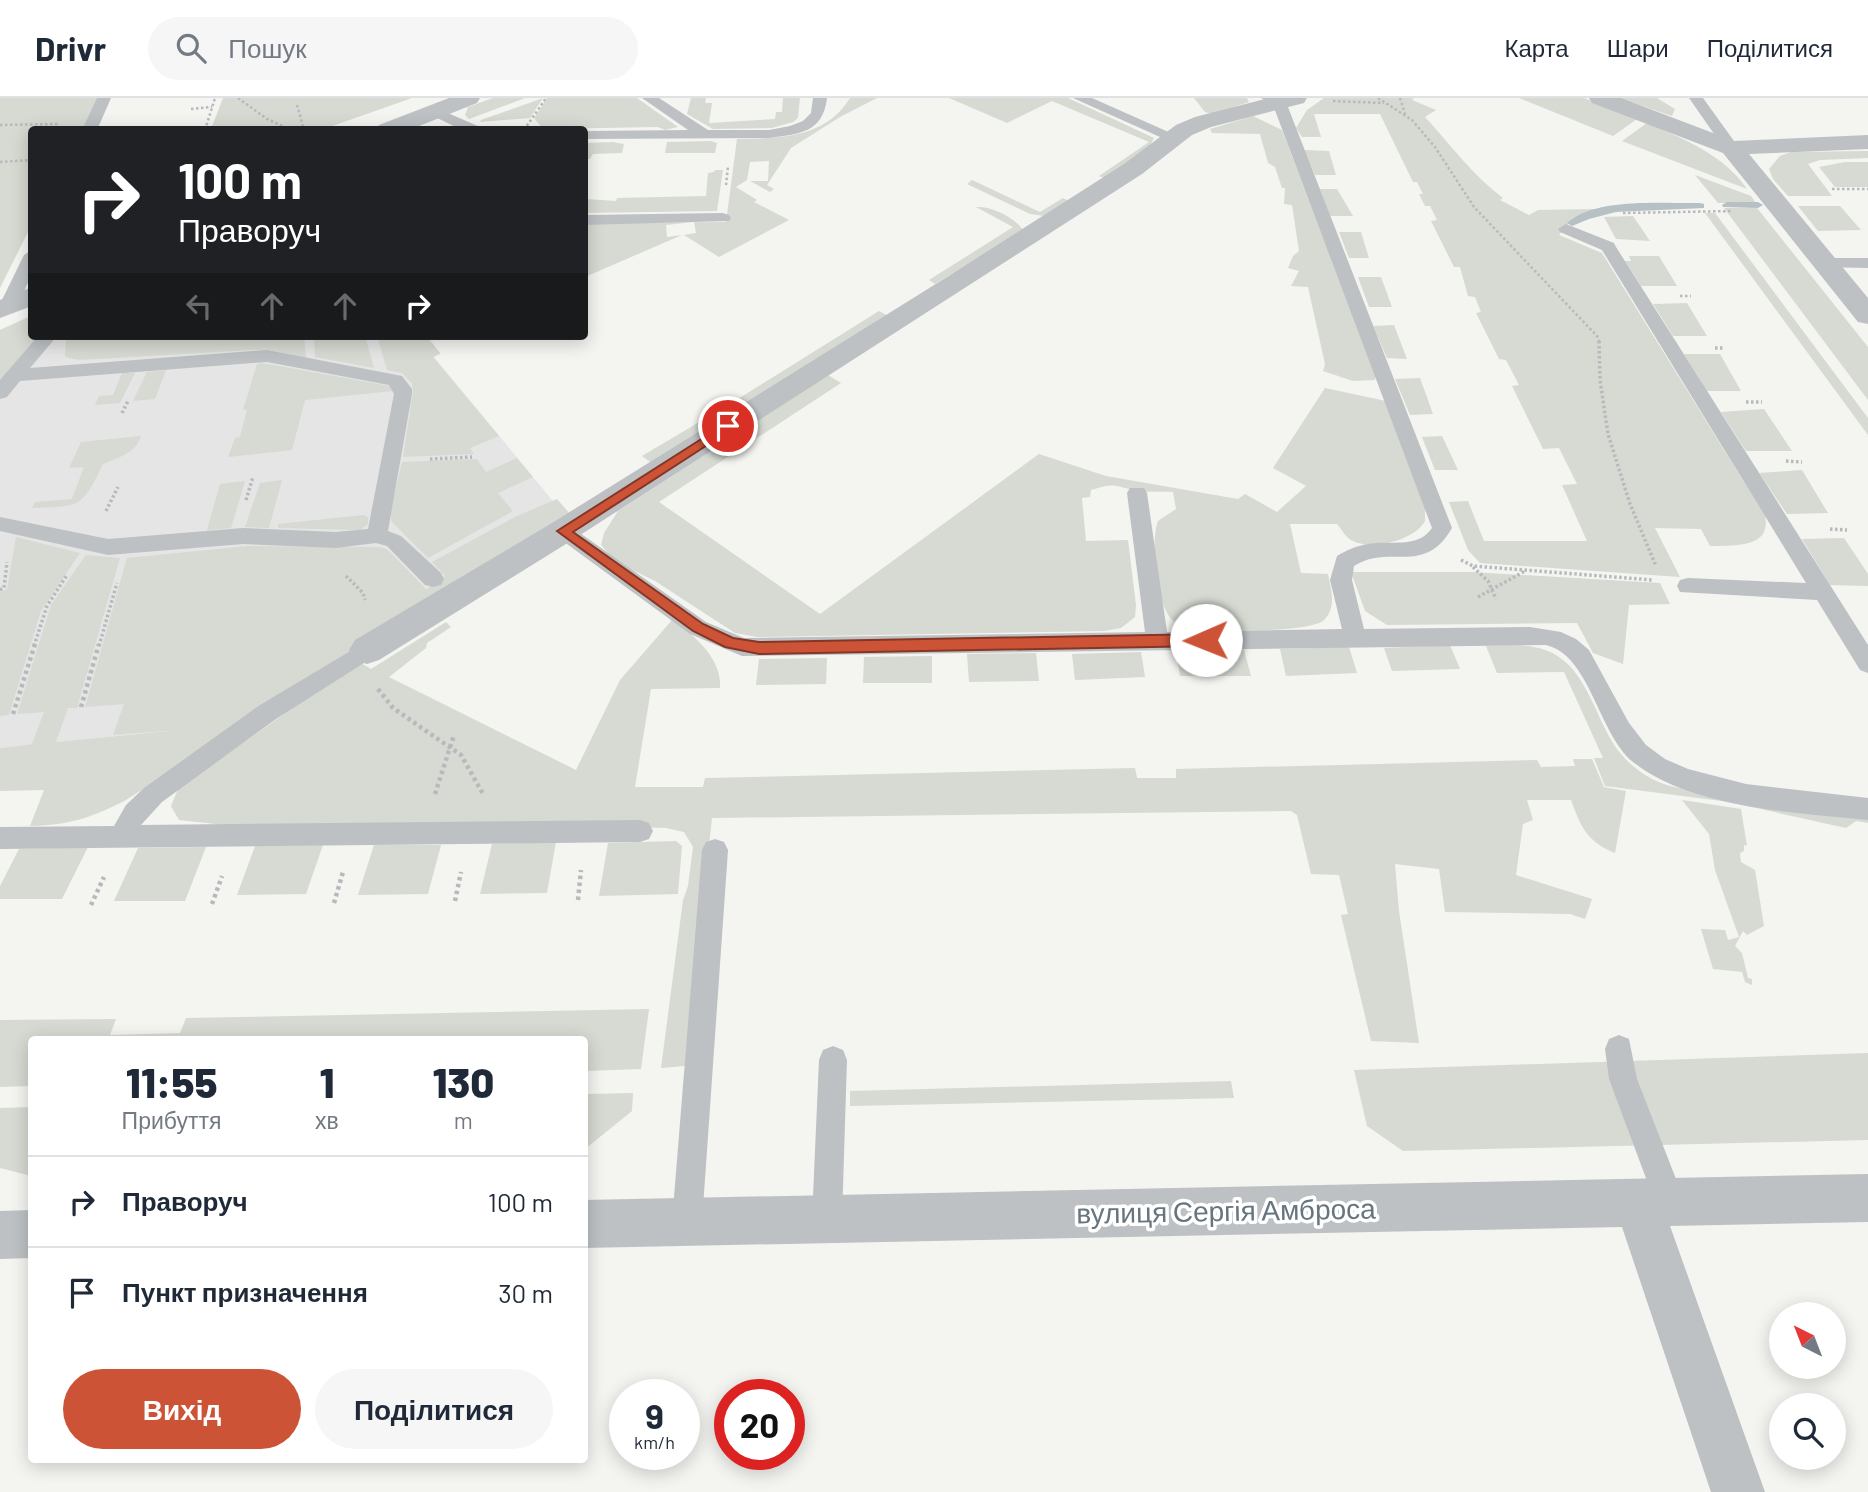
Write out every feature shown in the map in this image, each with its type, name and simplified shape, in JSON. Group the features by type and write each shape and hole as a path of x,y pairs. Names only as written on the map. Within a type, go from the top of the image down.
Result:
{"street":[{"path":"397,126 469,98"},
{"path":"1600,98 1731,148 1868,142"},
{"path":"367,650 563,531 957,283 1125,174 1192,126 1281,99"},
{"path":"1731,148 1868,316"},
{"name":"вулиця Сергія Амброса","path":"588,1224 1868,1198"},
{"path":"1654,1202 1738,1492"},
{"path":"0,1235 28,1234"}],"lane":[{"path":"91,125 104,98"},
{"path":"649,98 705,134"},
{"path":"588,135 782,133 801,127 818,114 820,98"},
{"path":"1080,98 1174,138"},
{"path":"1696,98 1731,148"},
{"path":"1281,99 1442,528 1433,543 1410,549 1362,551 1351,555 1344,562 1341,580 1355,637"},
{"path":"434,111 466,126"},
{"path":"588,220 723,218"},
{"path":"1566,229 1608,247 1868,664"},
{"path":"1825,263 1868,263"},
{"path":"13,304 28,265"},
{"path":"0,393 45,340"},
{"path":"14,375 267,356 395,380 403,389 403,394 377,535"},
{"path":"1137,493 1157,641"},
{"path":"0,524 108,547 243,536 336,540 377,535 394,541 433,579"},
{"path":"563,531 698,628 742,646 1521,635 1552,637 1573,647 1581,656 1628,740 1656,767 1686,778 1756,794 1868,809"},
{"path":"1688,586 1823,592"},
{"path":"121,836 135,813 153,795 268,712 367,650"},
{"path":"0,838 640,831"},
{"path":"687,1222 715,850"},
{"path":"1619,1049 1623,1079 1654,1202"},
{"path":"827,1219 833,1060"}],"path":[{"path":"206,126 215,98"},
{"path":"238,98 267,119 282,126"},
{"path":"527,126 545,98"},
{"path":"1378,98 1406,114 1435,147 1474,207 1597,336 1600,343 1603,399 1615,459 1662,581"},
{"path":"1400,98 1406,114"},
{"path":"297,105 303,126"},
{"path":"191,109 212,107"},
{"path":"0,125 91,125"},
{"path":"22,126 28,128"},
{"path":"723,218 730,134"},
{"path":"0,162 28,160"},
{"path":"1832,189 1868,189"},
{"path":"1612,214 1718,211"},
{"path":"1746,402 1762,402"},
{"path":"1785,461 1802,462"},
{"path":"1830,529 1847,530"},
{"path":"1433,543 1472,566 1677,581 1688,586"},
{"path":"13,714 47,606 89,544"},
{"path":"81,707 127,546"},
{"path":"367,650 365,663 369,679 393,708 461,755 489,802 514,815 536,832"},
{"path":"422,834 454,735"},
{"path":"578,900 579,880"},
{"path":"334,903 341,881"},
{"path":"455,901 460,881"}],"shaded area":[{"path":"0,98 100,98 85,126 28,126 28,232 0,288"},
{"path":"223,98 412,98 333,126 212,126"},
{"path":"493,98 525,98 469,119 465,115 468,107"},
{"path":"543,98 530,118 480,122 481,120"},
{"path":"547,98 637,98 678,127 665,130 658,127 541,126 534,118"},
{"path":"691,98 706,98 705,103 712,103 709,123 775,119 776,112 782,112 783,98 800,98 798,118 793,122 772,128 713,129 687,114"},
{"path":"850,98 877,98 840,117 791,148 767,185 774,189 770,192 750,181 768,181 769,161 750,162 747,180 736,187 757,200 754,202 789,220 719,257 684,235 696,233 694,222 726,222 737,139 800,134 828,122"},
{"path":"949,98 1068,98 1154,138 1148,149 1106,179 1099,176 1149,142 1052,101 1007,123"},
{"path":"1194,98 1247,98 1249,102 1212,114 1205,112"},
{"path":"1324,98 1414,98 1412,100 1436,110 1425,117 1472,170 1503,198 1500,200 1529,215 1538,210 1597,209 1573,218 1559,235 1602,253 1765,516 1766,527 1756,540 1739,545 1710,546 1701,529 1655,528 1680,577 1480,563 1468,550 1449,502 1468,501 1484,541 1587,541 1562,485 1577,484 1559,448 1543,449 1512,386 1519,385 1506,360 1499,359 1476,313 1481,312 1475,297 1468,296 1460,267 1454,267 1431,221 1437,220 1430,206 1425,206 1419,194 1423,194 1417,182 1413,182 1380,114 1314,114 1321,137 1302,137 1296,128 1307,110"},
{"path":"1519,98 1584,98 1637,119 1613,136"},
{"path":"1619,98 1657,98 1675,109 1672,116"},
{"path":"1253,116 1282,130 1376,376 1375,380 1353,381 1323,371 1325,364 1308,287 1291,286 1299,271 1288,268 1293,256 1299,251 1292,205 1284,204 1285,188 1282,188 1275,167 1268,163 1260,134 1212,133 1210,129"},
{"path":"1647,123 1715,157 1738,177 1747,189 1622,141"},
{"path":"667,142 717,143 715,153 665,153"},
{"path":"588,143 624,144 622,153 593,154 588,159"},
{"path":"1304,150 1329,151 1336,175 1315,175"},
{"path":"1868,151 1868,158 1820,160 1808,164 1832,196 1788,196 1773,179 1769,169 1780,156 1791,152"},
{"path":"1845,162 1868,162 1868,187 1835,187 1819,167"},
{"path":"723,170 717,211 588,213 588,199 616,201 617,198 706,196 708,173"},
{"path":"1695,175 1751,196 1755,202 1718,203"},
{"path":"972,180 1040,212 1063,198 1069,201 1044,216 1030,214 967,184"},
{"path":"1320,189 1337,189 1353,216 1330,216"},
{"path":"1798,206 1840,206 1861,230 1818,231"},
{"path":"976,207 1002,213 1023,230 935,284 929,280 1013,227"},
{"path":"1724,208 1757,208 1868,347 1868,400"},
{"path":"1705,213 1715,213 1868,418 1868,435"},
{"path":"1633,216 1650,241 1616,239 1604,217"},
{"path":"692,222 666,225 667,237 682,235 588,276 588,223"},
{"path":"1339,232 1361,232 1369,258 1349,258"},
{"path":"1629,256 1659,256 1677,286 1641,286 1625,261 1631,261"},
{"path":"1358,277 1381,277 1392,307 1369,307"},
{"path":"1687,303 1707,336 1673,336 1653,304"},
{"path":"879,311 890,317 746,406 738,399"},
{"path":"28,317 28,340 430,340 441,354 434,357 557,506 204,727 0,748 0,330"},
{"path":"28,317 28,340 35,340 0,381 0,330"},
{"path":"1394,325 1407,359 1387,358 1373,326"},
{"path":"304,340 306,358 268,350 253,350 79,360 65,357 66,341"},
{"path":"314,340 366,340 374,368 315,357"},
{"path":"378,340 429,340 440,353 433,357 499,436 470,448 474,454 403,457 412,383 402,373 387,370"},
{"path":"1684,354 1720,354 1741,391 1707,391"},
{"path":"257,364 390,386 393,391 305,400 292,450 228,457 235,438 240,437 247,410 243,410"},
{"path":"166,370 155,399 133,401 147,372"},
{"path":"122,373 135,373 120,403 95,405 99,396 113,395"},
{"path":"828,375 841,383 659,502 820,614 1039,454 1106,476 1238,499 1245,494 1277,512 1306,486 1273,468 1325,388 1386,401 1425,503 1425,521 1420,528 1403,538 1371,545 1351,540 1337,524 1290,524 1301,573 1328,574 1331,610 1324,620 1314,625 1276,630 1205,629 1176,623 1169,616 1159,591 1155,544 1158,521 1176,509 1173,492 1109,486 1091,490 1090,497 1082,498 1086,541 1128,540 1135,617 1121,628 1104,631 757,637 735,633 655,581 616,562 601,545 604,533 618,511"},
{"path":"1420,378 1433,414 1410,415 1395,379"},
{"path":"723,408 733,414 653,464 642,456"},
{"path":"1764,409 1792,451 1746,451 1721,412"},
{"path":"141,436 131,451 103,464 90,490 78,502 61,507 32,508 35,502 72,499 84,467 69,468 81,442"},
{"path":"1442,436 1458,470 1435,470 1422,437"},
{"path":"517,458 533,477 498,493 513,511 428,558 392,522 390,515 402,462 477,459 486,472"},
{"path":"1802,470 1828,513 1787,514 1759,473"},
{"path":"282,480 269,528 245,527 260,483"},
{"path":"245,481 231,528 207,530 220,484"},
{"path":"557,499 571,515 126,800 80,819 30,826 44,790 0,791 0,748 35,744 32,744 44,712 17,714 51,605 86,555 120,558 77,708 68,708 56,742 168,731 113,735 124,704 85,707 127,558 248,546 379,547 387,549 426,589 445,576 432,562 517,516"},
{"path":"363,515 368,517 368,524 360,530 278,528 278,524"},
{"path":"16,537 80,553 41,611 9,715 0,716 0,593 7,589"},
{"path":"1844,538 1868,574 1868,586 1830,585 1802,539"},
{"path":"1351,572 1471,572 1660,583 1670,604 1629,605 1623,664 1593,653 1577,623 1387,625 1365,611"},
{"path":"672,620 705,648 716,667 720,688 651,689 635,787 703,787 705,778 1135,768 1137,778 1176,778 1176,769 1537,760 1541,767 1575,766 1573,759 1592,759 1604,787 1626,791 1615,853 1598,844 1587,833 1571,800 1527,800 1533,820 1523,824 1516,875 1592,899 1585,919 1570,914 1445,912 1439,869 1395,864 1399,911 1419,1043 1371,1041 1341,915 1348,914 1339,875 1311,874 1297,815 1291,811 712,818 685,1066 661,1068 683,900 688,886 693,847 684,832 666,828 599,826 234,826 179,820 171,806 178,789 339,675 361,663 371,669 446,622 451,627 427,643 426,648 389,677 576,770 620,680"},
{"path":"1450,645 1460,669 1392,671 1384,648"},
{"path":"1486,646 1531,646 1558,656 1586,689 1621,754 1635,768 1658,782 1744,800 1868,817 1868,823 1856,821 1846,828 1729,802 1605,786 1594,758 1603,758 1564,672 1497,673"},
{"path":"1349,647 1357,673 1286,676 1280,649"},
{"path":"1244,650 1251,676 1180,676 1176,651"},
{"path":"1141,652 1145,677 1075,680 1072,654"},
{"path":"1036,653 1039,681 969,682 967,654"},
{"path":"932,656 932,683 863,683 864,657"},
{"path":"827,658 826,684 756,685 759,659"},
{"path":"1682,800 1741,809 1747,846 1744,845 1744,851 1740,853 1741,862 1755,870 1764,926 1747,935 1743,931 1735,946 1742,953 1752,985 1745,982 1742,972 1713,969 1701,929 1725,930 1728,940 1739,937 1715,870 1709,834"},
{"path":"676,841 682,846 678,894 599,896 608,843"},
{"path":"556,842 547,893 480,894 492,844"},
{"path":"323,845 306,894 237,895 255,846"},
{"path":"374,845 441,845 428,894 358,895"},
{"path":"88,847 62,899 0,899 0,886 19,849"},
{"path":"206,847 185,901 114,901 138,848"},
{"path":"649,1009 641,1069 588,1071 588,1036 28,1036 28,1086 0,1087 0,1020 116,1019 110,1035 180,1033 186,1018"},
{"path":"1868,1053 1868,1140 1403,1151 1367,1126 1354,1070"},
{"path":"1231,1081 1234,1098 850,1106 850,1091"},
{"path":"633,1093 632,1111 588,1147 588,1094"},
{"path":"28,1107 28,1175 0,1168 0,1108"}],"waterway":[{"path":"1727,205 1758,205"},
{"path":"1572,223 1585,216 1616,209 1700,206"}],"route":[{"path":"728,426 563,531 698,628 730,643 759,648 1206,640"}]}
